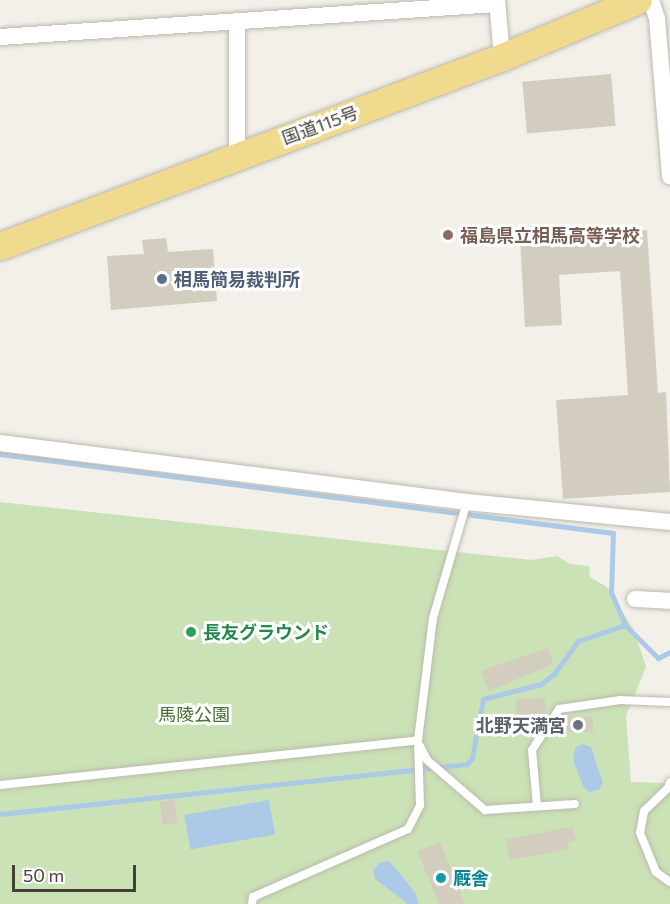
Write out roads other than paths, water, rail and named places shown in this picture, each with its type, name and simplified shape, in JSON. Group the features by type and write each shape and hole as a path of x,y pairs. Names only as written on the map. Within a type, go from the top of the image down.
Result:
{"highway":[{"name":"国道115号","path":"0,246 502,57 638,0"}],"street":[{"path":"651,0 657,18 670,176"},
{"path":"0,37 237,23 497,2 502,57"},
{"path":"237,23 237,156"},
{"path":"0,443 467,502 670,522"},
{"path":"634,599 670,601"}],"lane":[{"path":"252,904 253,897 408,829 420,805 418,740 433,618 467,502"},
{"path":"537,806 532,750 559,709 620,700 670,702"},
{"path":"418,740 427,760 485,810 576,804"},
{"path":"0,785 418,740"},
{"path":"670,782 668,788 644,811 640,833 656,872 670,882"}],"water":[{"path":"582,744 591,747 603,783 599,790 589,792 583,786 573,760 575,748"},
{"path":"269,800 275,834 190,849 184,815"},
{"path":"389,861 415,892 419,904 408,904 375,879 373,870 380,862"}],"waterway":[{"path":"0,454 613,533 611,592 625,625 658,658 670,652"},
{"path":"0,814 467,764 472,758 483,699 541,684 554,674 578,641 625,625"}],"place":[{"name":"福島県立相馬高等学校","path":"448,235"},
{"name":"相馬簡易裁判所","path":"162,279"},
{"name":"長友グラウンド","path":"191,632"},
{"name":"北野天満宮","path":"578,725"},
{"name":"厩舎","path":"441,878"}],"park label":[{"name":"馬陵公園","path":"194,714"}]}
